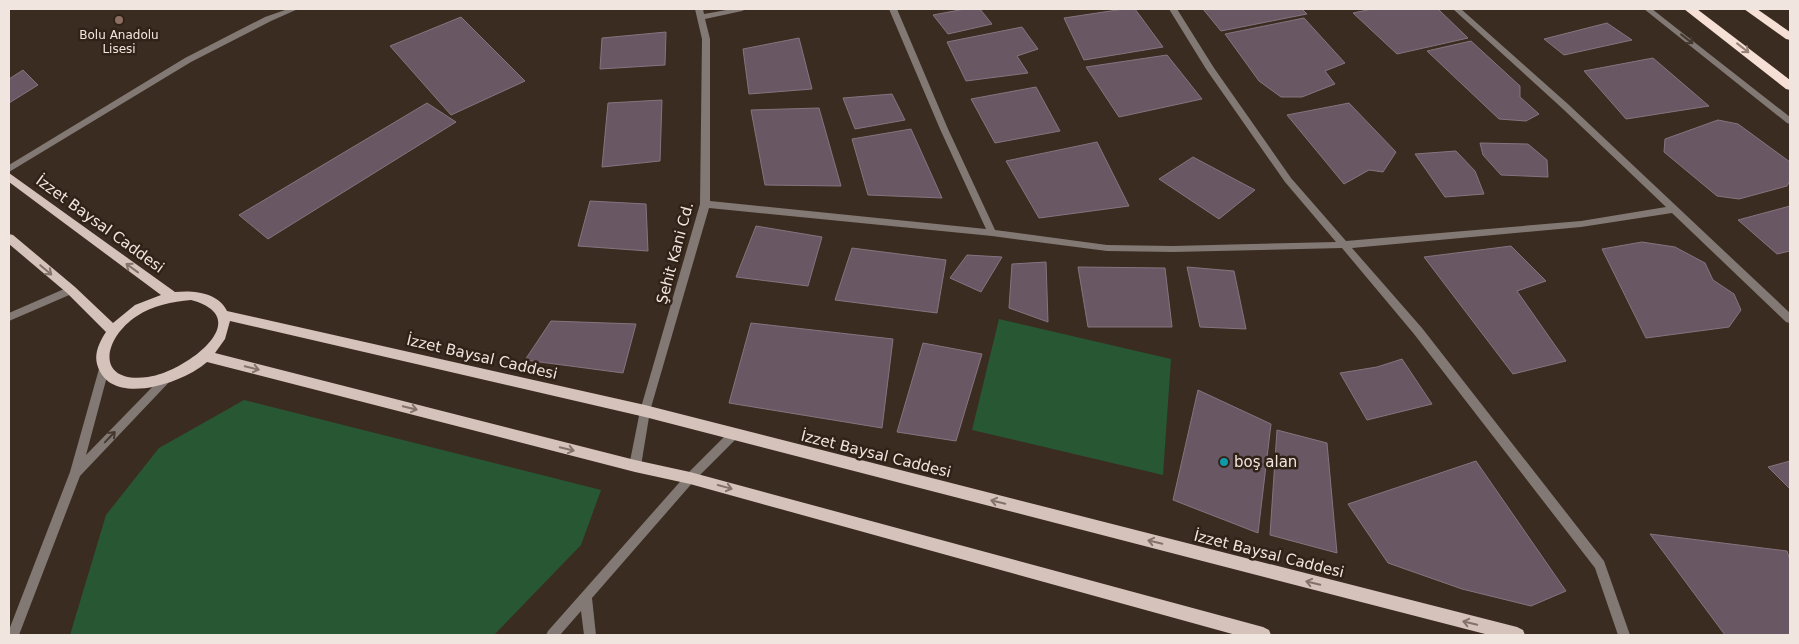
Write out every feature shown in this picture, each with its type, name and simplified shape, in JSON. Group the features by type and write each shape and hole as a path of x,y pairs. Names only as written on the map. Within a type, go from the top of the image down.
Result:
{"highway":[{"path":"1690,9 1790,86"},
{"path":"1750,9 1790,37"}],"main road":[{"name":"İzzet Baysal Caddesi","path":"9,177 172,297"},
{"path":"9,238 71,290 113,331"},
{"path":"191,295 207,298 218,304 224,315 224,328 217,342 205,356 188,369 168,378 147,383 128,383 113,378 104,369 101,357 104,344 124,319 139,309 172,297 191,295"},
{"name":"İzzet Baysal Caddesi","path":"224,315 645,411 1517,635"},
{"path":"205,356 635,466 690,478 1263,635"}],"street":[{"path":"9,169 188,60 268,19 294,9"},
{"path":"701,13 742,9"},
{"path":"893,9 944,130 992,233"},
{"path":"1173,9 1210,69 1288,180 1418,332 1600,565 1624,635"},
{"path":"1457,9 1566,107 1790,319"},
{"path":"1648,9 1790,121"},
{"name":"Şehit Kani Cd.","path":"635,466 645,411 705,204 706,39 701,13"},
{"path":"705,204 992,233 1107,248 1173,249 1344,245 1581,224 1674,209"},
{"path":"9,317 71,290"},
{"path":"13,635 76,472 104,369"},
{"path":"76,472 168,378"},
{"path":"552,635 690,478 734,434"},
{"path":"586,597 590,635"}],"green space":[{"path":"999,319 1171,359 1163,475 972,430"},
{"path":"244,400 601,490 581,545 494,635 70,635 106,515 159,448"}],"building":[{"path":"965,9 980,9 992,24 948,34 933,15"},
{"path":"1135,9 1163,47 1084,60 1064,18"},
{"path":"1203,9 1302,9 1307,14 1221,31"},
{"path":"1372,9 1438,9 1468,38 1397,54 1353,13"},
{"path":"461,17 525,81 451,115 390,46"},
{"path":"1304,18 1345,63 1325,71 1335,84 1302,97 1281,97 1259,81 1225,34"},
{"path":"1607,23 1632,40 1564,55 1544,39"},
{"path":"1022,27 1038,49 1017,56 1028,73 966,81 947,42"},
{"path":"666,32 665,65 600,69 602,38"},
{"path":"799,38 812,89 749,94 743,49"},
{"path":"1471,41 1520,86 1520,97 1539,114 1526,121 1499,119 1427,51"},
{"path":"1167,55 1202,99 1119,117 1086,67"},
{"path":"1653,58 1709,106 1626,119 1584,71"},
{"path":"23,70 38,85 9,103 9,79"},
{"path":"1036,87 1060,131 995,143 971,99"},
{"path":"892,94 905,120 855,129 843,98"},
{"path":"662,100 660,161 602,167 608,103"},
{"path":"427,103 456,122 268,239 239,215"},
{"path":"1349,103 1396,152 1383,172 1369,170 1344,184 1287,115"},
{"path":"819,108 841,186 765,185 751,110"},
{"path":"1718,120 1738,124 1790,162 1790,181 1787,186 1739,199 1717,196 1664,152 1665,139"},
{"path":"911,129 942,198 868,195 852,139"},
{"path":"1097,142 1129,206 1039,218 1006,161"},
{"path":"1480,143 1528,144 1547,160 1548,177 1501,175 1483,155"},
{"path":"1456,151 1475,171 1484,194 1445,197 1415,154"},
{"path":"1193,157 1255,190 1219,219 1159,179"},
{"path":"590,201 646,204 648,251 578,246"},
{"path":"1790,206 1790,251 1777,254 1738,220"},
{"path":"756,226 822,237 808,286 736,277"},
{"path":"1642,242 1675,247 1705,263 1713,280 1734,294 1741,310 1729,327 1646,338 1602,249"},
{"path":"1511,246 1546,281 1517,291 1566,361 1513,374 1424,257"},
{"path":"852,248 946,260 937,313 835,300"},
{"path":"967,255 1002,257 981,292 950,278"},
{"path":"1046,262 1048,322 1009,308 1012,264"},
{"path":"1078,267 1165,268 1172,327 1088,327"},
{"path":"1187,267 1234,271 1246,329 1200,327"},
{"path":"551,321 636,324 623,373 525,360"},
{"path":"751,323 893,339 882,428 729,403"},
{"path":"923,343 982,354 956,441 897,432"},
{"path":"1402,359 1432,404 1367,420 1340,373 1377,367"},
{"name":"boş alan","path":"1198,390 1271,424 1258,533 1173,500"},
{"path":"1277,430 1327,443 1337,553 1270,535"},
{"path":"1476,461 1566,591 1531,606 1462,589 1388,563 1348,504"},
{"path":"1790,461 1790,489 1768,467"},
{"path":"1650,534 1787,551 1790,560 1790,635 1725,635"}],"place":[{"name":"Bolu Anadolu Lisesi","path":"119,20"},
{"name":"boş alan","path":"1224,462"}]}
